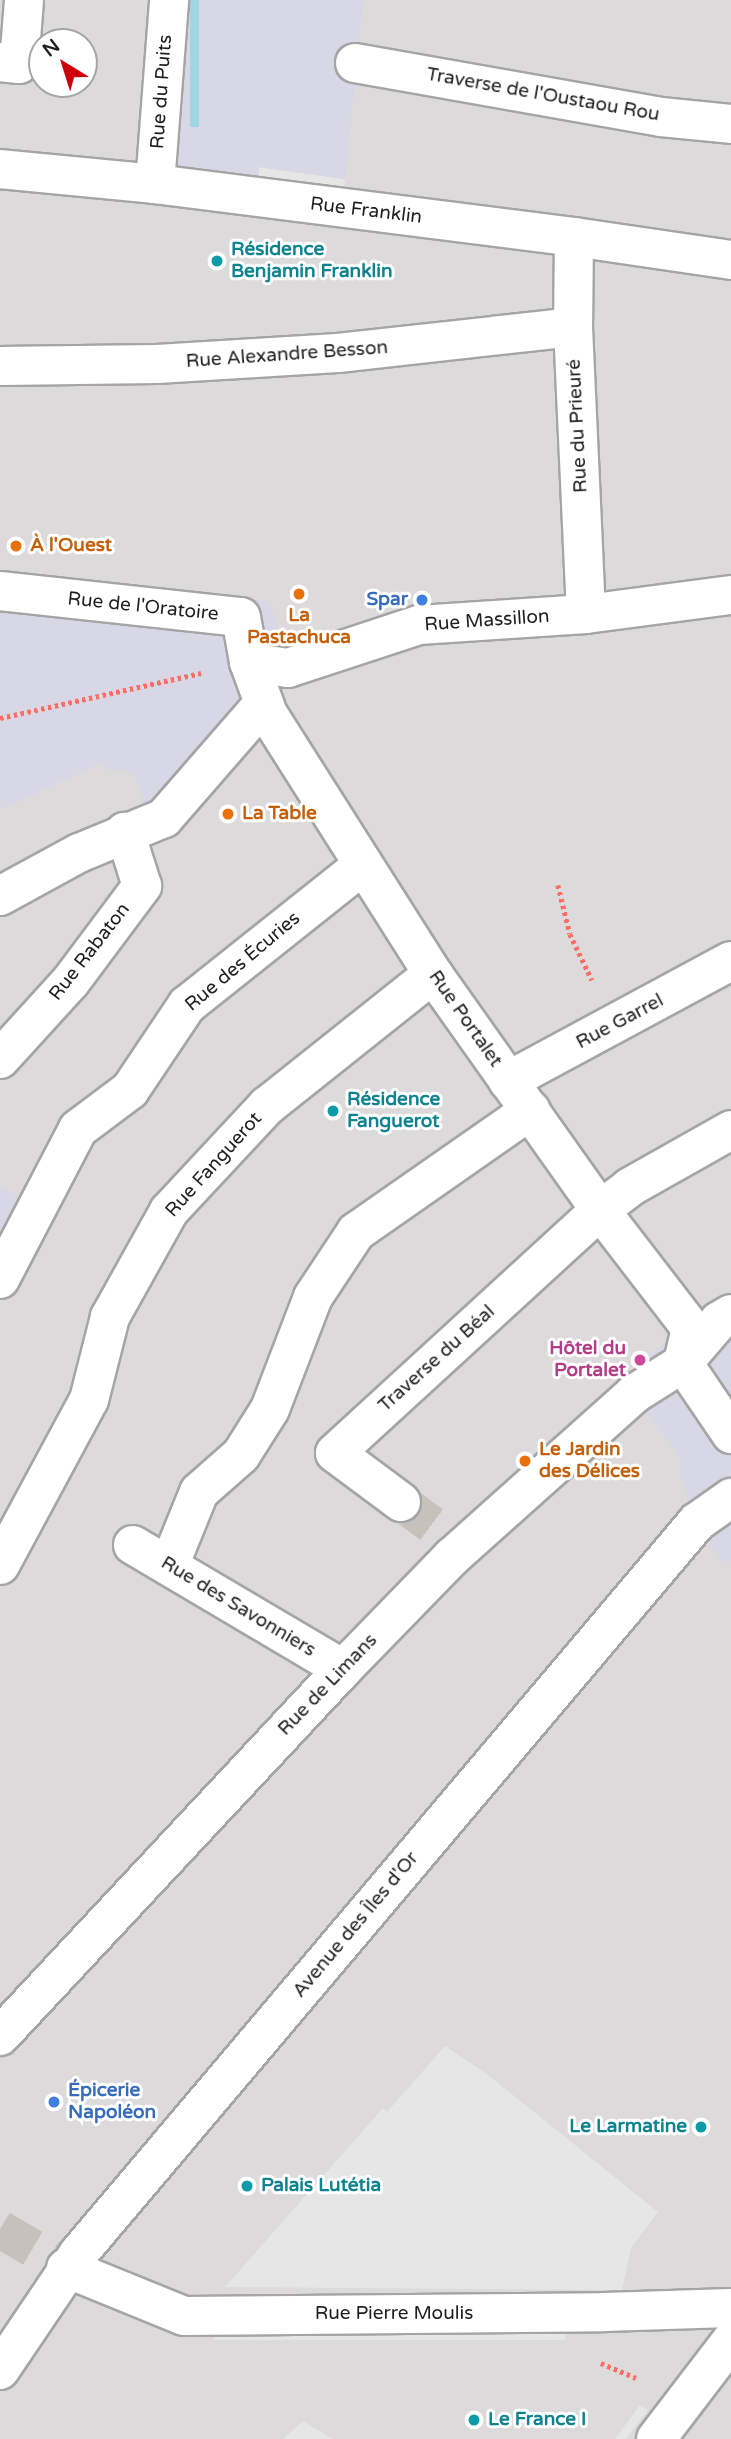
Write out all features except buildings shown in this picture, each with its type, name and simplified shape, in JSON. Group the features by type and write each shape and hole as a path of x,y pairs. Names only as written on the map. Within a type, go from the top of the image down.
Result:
{"street":[{"path":"0,62 19,64 24,0"},
{"name":"Rue du Puits","path":"155,184 169,0"},
{"name":"Traverse de l'Oustaou Rou","path":"355,63 661,117 731,124"},
{"name":"Rue Franklin","path":"0,169 155,184 574,237 731,260"},
{"name":"Rue du Prieuré","path":"574,237 573,327 586,614"},
{"name":"Rue Alexandre Besson","path":"0,366 157,364 338,353 573,327"},
{"name":"Rue de l'Oratoire","path":"0,591 241,617 249,662"},
{"name":"Rue Massillon","path":"249,662 288,668 419,625 586,614 731,595"},
{"name":"Rue Portalet","path":"249,662 268,714 433,974 600,1210 691,1328 682,1363"},
{"path":"0,893 125,832 164,818 264,703"},
{"name":"Rue Rabaton","path":"0,1059 71,981 142,886 125,832"},
{"name":"Rue des Écuries","path":"0,1279 78,1129 130,1090 187,1005 363,864"},
{"name":"Rue Garrel","path":"508,1081 731,961"},
{"name":"Rue Fanguerot","path":"0,1565 89,1400 110,1317 169,1211 267,1106 433,974"},
{"path":"169,1566 199,1492 240,1455 270,1409 313,1297 356,1232 531,1110"},
{"path":"600,1210 630,1187 731,1130"},
{"name":"Traverse du Béal","path":"401,1502 335,1453 600,1210"},
{"name":"Rue de Limans","path":"0,2036 343,1669 455,1541 634,1394 682,1363 719,1321 731,1314"},
{"path":"682,1363 731,1434"},
{"name":"Avenue des Îles d'Or","path":"0,2370 66,2268 697,1522 731,1498"},
{"name":"Rue des Savonniers","path":"133,1545 343,1669"},
{"name":"Rue Pierre Moulis","path":"66,2268 184,2316 731,2308"},
{"path":"656,2439 731,2341"}],"path":[{"path":"0,718 249,662"},
{"path":"558,886 570,934 614,1025"},
{"path":"593,2359 636,2378"}],"shaded area":[{"path":"0,0 731,0 731,2439 0,2439"},
{"path":"169,0 363,0 345,179 259,167 258,183 156,169"},
{"path":"258,167 345,179 341,209 254,197"},
{"path":"0,574 270,602 288,668 268,714 263,740 164,818 139,809 143,794 137,780 126,770 104,769 101,762 0,810"},
{"path":"0,1188 33,1204 0,1267"},
{"path":"731,1327 731,1561 721,1561 697,1522 680,1474 681,1459 624,1380 674,1333"},
{"path":"445,2046 488,2075 658,2212 631,2248 622,2290 225,2287 383,2108 387,2112"},
{"path":"214,2325 565,2325 565,2340 214,2340"},
{"path":"640,2405 648,2410 626,2439 615,2439"},
{"path":"303,2421 333,2439 283,2439"}],"water":[{"path":"190,0 199,0 199,127 190,127"}],"tunnel":[{"path":"401,1502 447,1536"},
{"path":"0,2229 66,2268"}],"place":[{"name":"Résidence Benjamin Franklin","path":"217,261"},
{"name":"À l'Ouest","path":"16,546"},
{"name":"La Pastachuca","path":"299,594"},
{"name":"Spar","path":"422,600"},
{"name":"La Table","path":"228,814"},
{"name":"Résidence Fanguerot","path":"333,1111"},
{"name":"Hôtel du Portalet","path":"640,1360"},
{"name":"Le Jardin des Délices","path":"525,1461"},
{"name":"Épicerie Napoléon","path":"54,2102"},
{"name":"Le Larmatine","path":"701,2127"},
{"name":"Palais Lutétia","path":"247,2186"},
{"name":"Le France I","path":"474,2420"}]}
